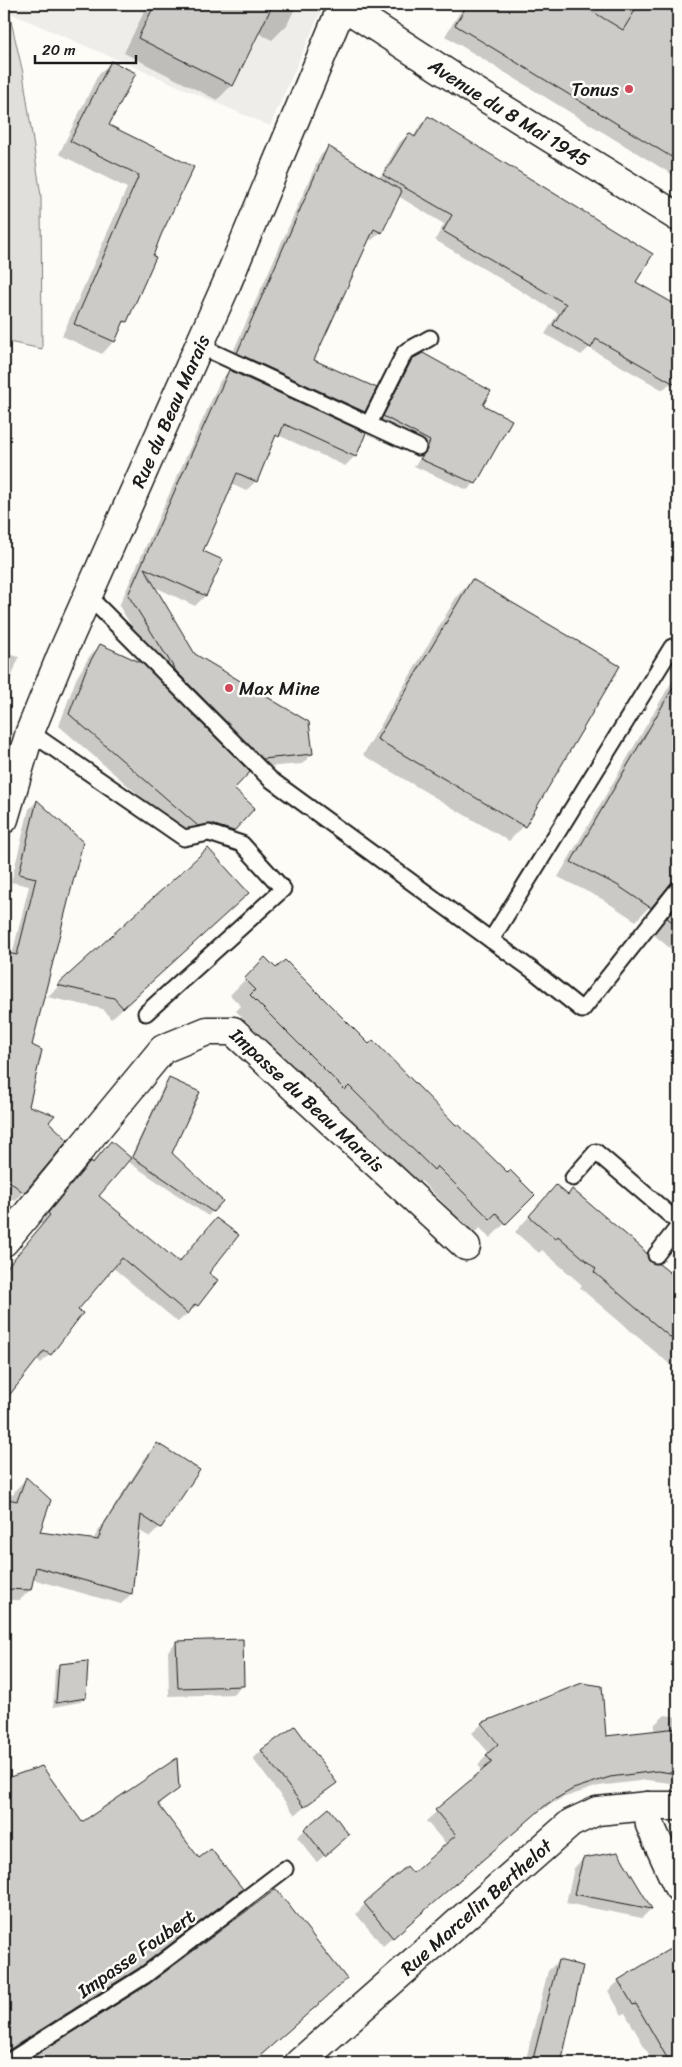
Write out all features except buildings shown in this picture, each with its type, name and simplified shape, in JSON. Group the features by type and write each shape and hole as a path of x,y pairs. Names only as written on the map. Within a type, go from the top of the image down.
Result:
{"street":[{"name":"Avenue du 8 Mai 1945","path":"343,4 473,90 678,217"},
{"name":"Rue du Beau Marais","path":"4,819 30,732 88,596 200,346 343,4"},
{"name":"Impasse du Beau Marais","path":"4,1242 163,1049 207,1030 233,1031 466,1246"},
{"name":"Rue Marcelin Berthelot","path":"299,2063 572,1822 597,1811 648,1806 678,1806"},
{"path":"648,1806 650,1826 678,1887"}],"lane":[{"path":"369,424 405,352 430,338"},
{"path":"200,346 418,447"},
{"path":"88,596 270,779 491,940 582,1010 678,889"},
{"path":"491,940 672,647"},
{"path":"30,732 184,838 210,832 242,844 283,889 146,1013"},
{"path":"572,1178 596,1152 678,1222"},
{"path":"656,1255 678,1227"},
{"name":"Impasse Foubert","path":"6,2063 144,1976 285,1869"}],"shaded area":[{"path":"4,4 7,4 23,73 41,196 42,349 4,341"},
{"path":"7,4 324,4 270,126 10,13"}],"place":[{"name":"Tonus","path":"629,89"},
{"name":"Max Mine","path":"229,688"}]}
